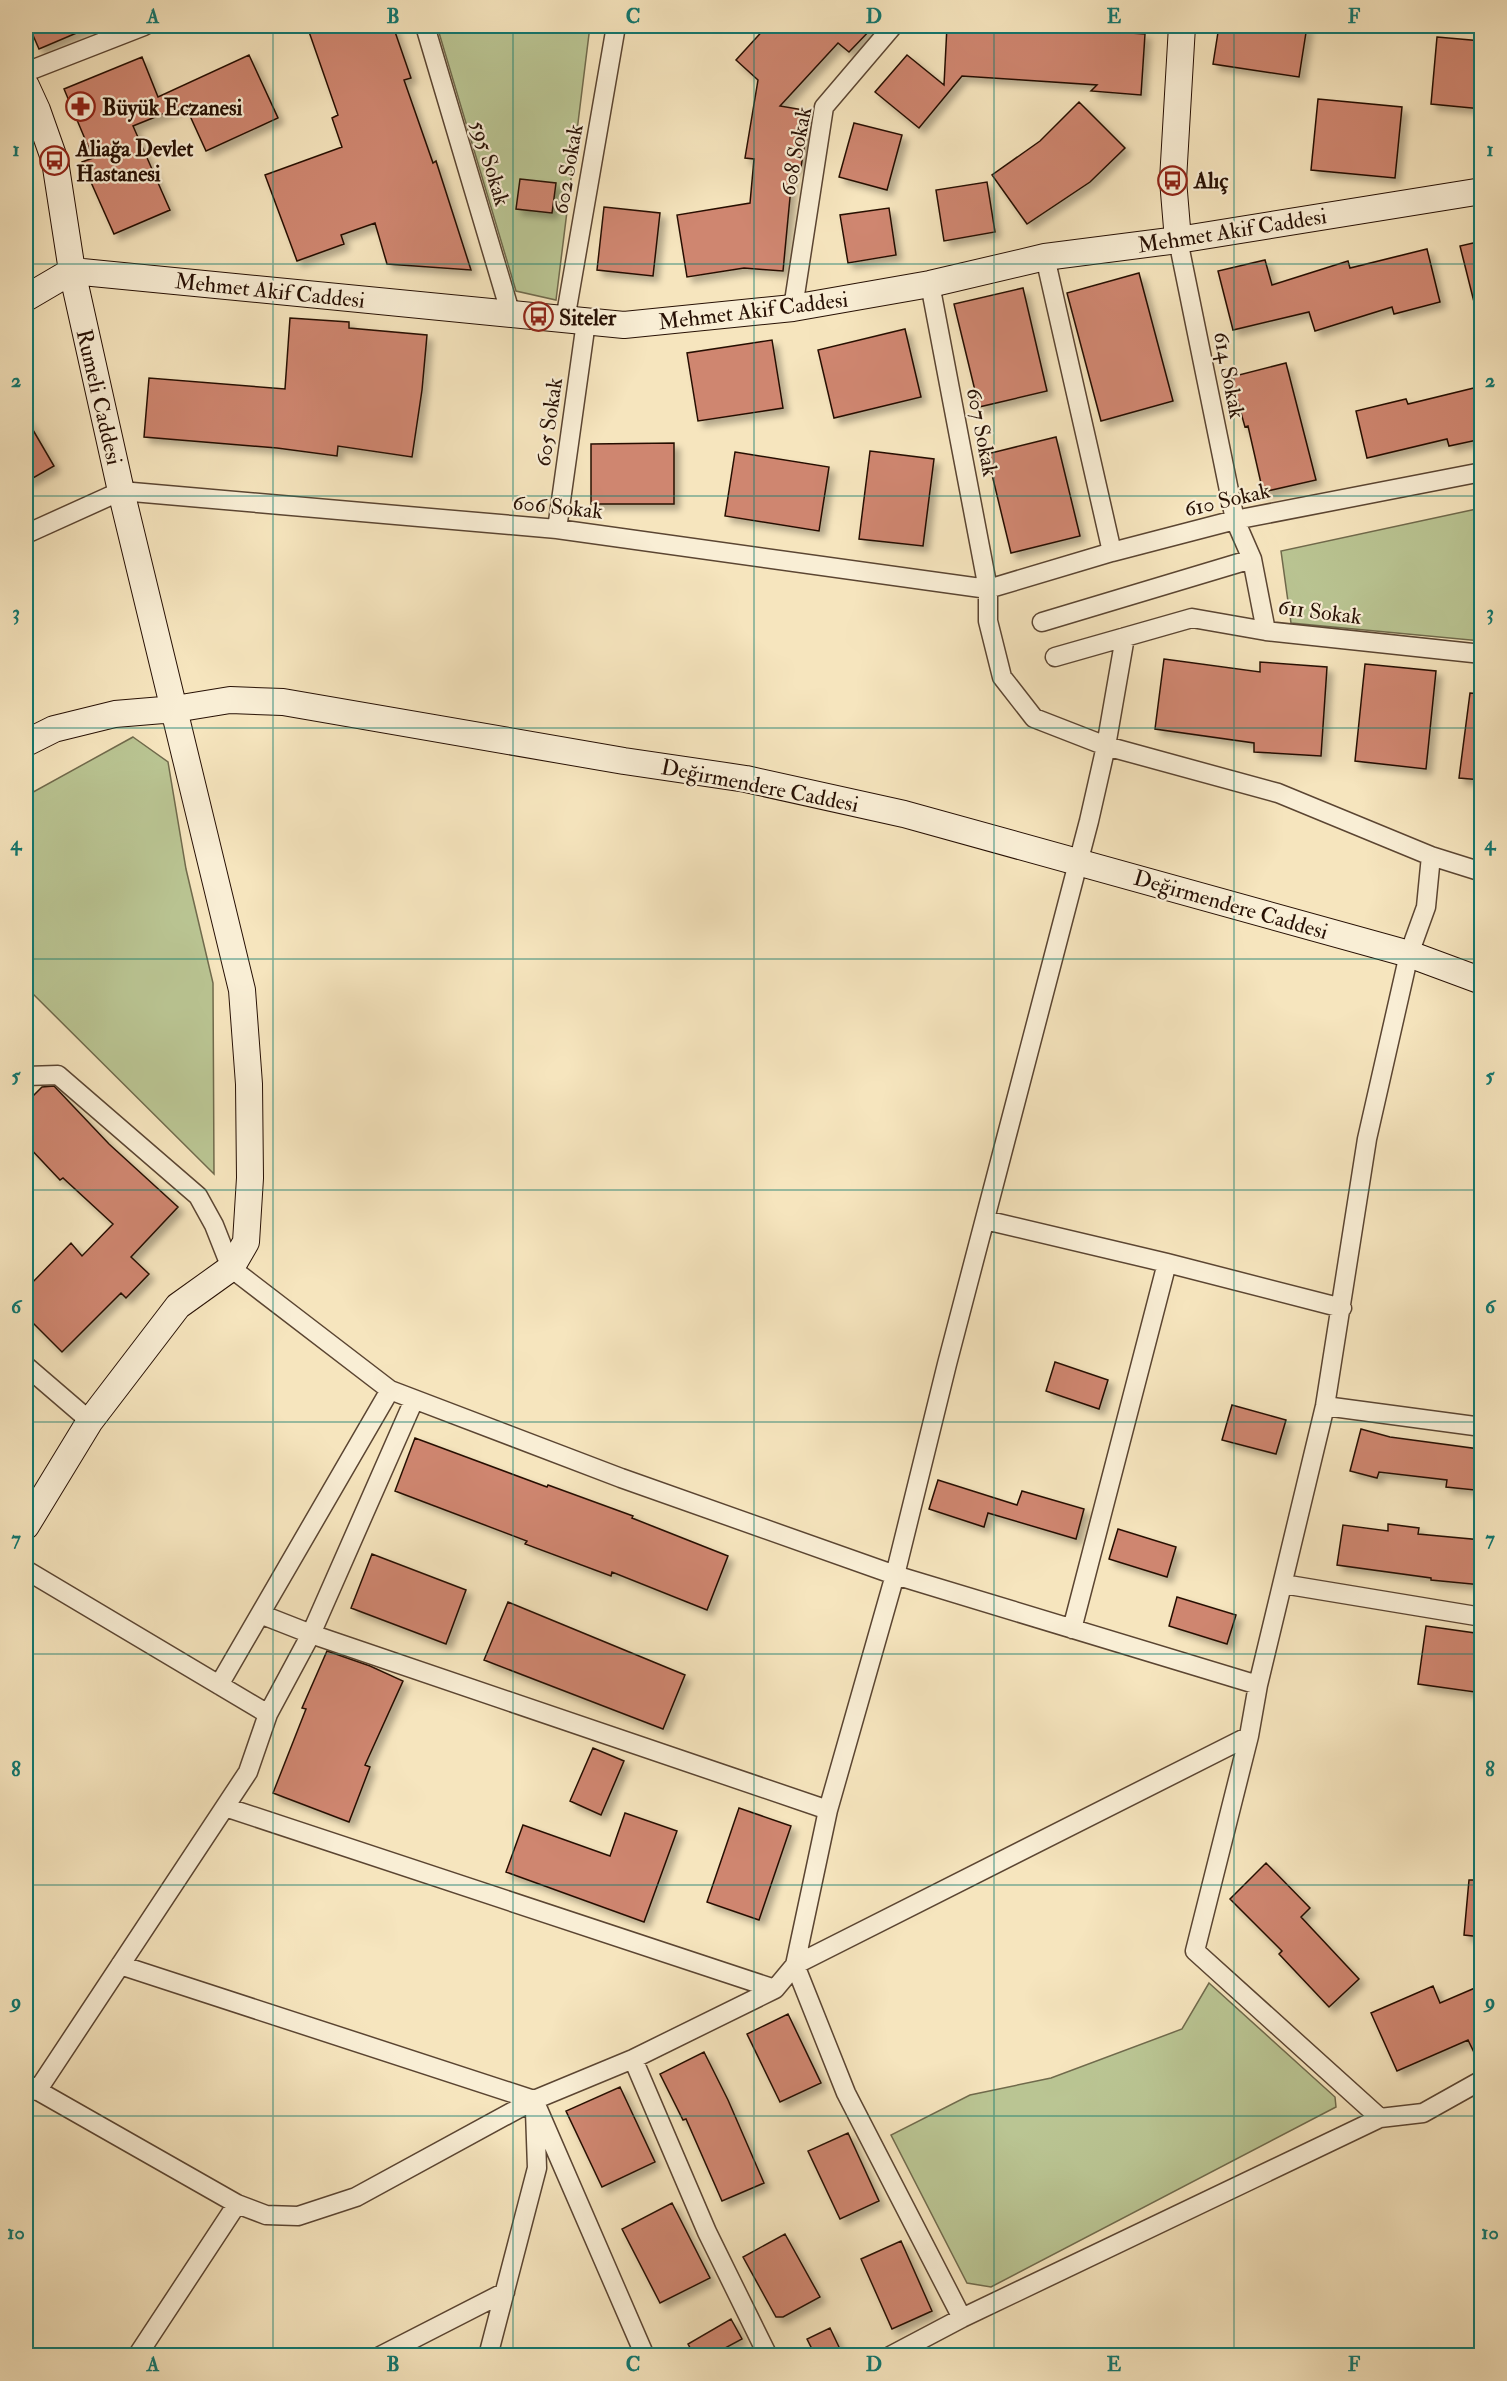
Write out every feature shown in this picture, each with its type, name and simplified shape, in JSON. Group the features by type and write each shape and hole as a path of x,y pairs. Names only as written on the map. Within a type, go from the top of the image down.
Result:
{"street":[{"path":"26,72 144,26"},
{"name":"595 Sokak","path":"425,26 511,315"},
{"name":"602 Sokak","path":"575,321 616,26"},
{"name":"608 Sokak","path":"793,308 824,107 893,26"},
{"path":"1178,240 1173,180 1182,26"},
{"name":"Rumeli Caddesi","path":"26,86 31,113 55,161 72,271 121,491 242,990 249,1084 250,1178 246,1242 231,1268"},
{"name":"Mehmet Akif Caddesi","path":"72,271 624,325 793,308 930,284 1045,257 1178,240 1482,191"},
{"name":"614 Sokak","path":"1178,240 1235,520"},
{"path":"1045,257 1112,552"},
{"path":"26,298 72,271"},
{"name":"607 Sokak","path":"930,284 988,590 988,621 1002,677 1034,718 1106,746 1278,793 1431,856 1482,872"},
{"name":"605 Sokak","path":"557,529 575,321"},
{"name":"610 Sokak","path":"988,590 1112,552 1235,520 1482,472"},
{"path":"26,534 121,491"},
{"name":"606 Sokak","path":"121,491 557,529 988,590"},
{"name":"611 Sokak","path":"1235,520 1252,559 1266,631 1482,654"},
{"path":"1042,622 1252,559"},
{"path":"1055,657 1192,618 1266,631"},
{"path":"962,2318 846,2093 795,1965 828,1810 895,1575 1078,862 1106,746 1125,638"},
{"name":"Değirmendere Caddesi","path":"26,743 54,729 115,714 175,709 230,700 283,702 613,759 746,779 904,814 1409,954 1482,981"},
{"path":"1380,2118 1195,1951 1249,1736 1258,1685 1325,1406 1367,1139 1409,954 1426,907 1431,856"},
{"path":"26,1076 58,1076 198,1196 214,1225 231,1268 390,1390 621,1478 895,1575 1258,1685"},
{"path":"985,1220 1167,1263 1342,1308"},
{"path":"1072,1629 1167,1263"},
{"path":"26,1526 90,1422 178,1306 231,1268"},
{"path":"26,1366 90,1422"},
{"path":"219,1685 390,1390"},
{"path":"414,1400 311,1634 268,1714 248,1772 120,1965 31,2087 237,2204 266,2215 298,2216 356,2197 534,2100 633,2059 775,1989 795,1965 1249,1736"},
{"path":"1325,1406 1482,1427"},
{"path":"26,1570 268,1714"},
{"path":"1283,1584 1482,1617"},
{"path":"260,1614 311,1634 828,1810"},
{"path":"225,1807 775,1989"},
{"path":"120,1965 534,2100 645,2355"},
{"path":"633,2059 707,2232 768,2355"},
{"path":"890,2355 962,2318 1380,2118 1423,2113 1482,2079"},
{"path":"488,2355 537,2168 534,2100"},
{"path":"137,2355 237,2204"},
{"path":"380,2355 505,2292"}],"green space":[{"path":"437,26 590,26 556,300 516,291"},
{"path":"1481,508 1481,641 1291,623 1281,551"},
{"path":"133,737 168,762 186,869 213,983 214,1174 26,987 26,796"},
{"path":"1209,1983 1335,2097 1336,2107 991,2287 967,2283 891,2135 970,2095 1051,2078 1182,2029"}],"building":[{"path":"29,26 93,26 39,49"},
{"path":"307,26 393,26 411,78 404,80 433,163 436,161 471,270 387,264 375,223 341,235 344,244 297,261 265,175 342,147 332,118 338,115"},
{"path":"767,26 874,26 849,52 838,43 780,106 810,111 801,167 793,166 783,271 744,268 687,277 677,215 750,203 754,159 745,158 758,80 736,60"},
{"path":"947,26 1071,26 1071,29 1145,34 1141,95 1091,91 1097,85 962,76 919,128 875,92 907,55 944,85"},
{"path":"1219,26 1307,26 1299,77 1213,64"},
{"path":"1437,37 1482,41 1482,109 1431,104"},
{"path":"249,55 278,118 206,151 185,105 133,126 170,210 114,234 82,162 93,158 64,89 142,57 158,97"},
{"path":"1318,99 1402,107 1395,178 1311,170"},
{"path":"1079,102 1125,148 1090,182 1027,224 992,175 1040,141"},
{"path":"854,123 902,135 887,190 839,177"},
{"path":"520,179 556,183 552,213 516,209"},
{"path":"987,182 995,232 944,241 936,190"},
{"path":"604,207 660,213 653,276 597,270"},
{"path":"889,208 896,255 848,263 840,215"},
{"path":"1482,241 1482,305 1475,306 1460,246"},
{"path":"1427,249 1440,302 1394,314 1392,307 1315,331 1309,312 1233,330 1218,271 1265,260 1272,285 1348,261 1350,268"},
{"path":"1139,273 1173,401 1101,421 1067,293"},
{"path":"1023,288 1047,391 979,407 954,304"},
{"path":"290,318 349,322 349,328 427,335 412,457 338,446 337,456 277,448 144,437 149,378 285,389"},
{"path":"905,329 921,397 834,418 818,350"},
{"path":"772,340 783,408 698,421 687,353"},
{"path":"1286,363 1316,480 1263,492 1248,426 1245,427 1231,377"},
{"path":"1482,386 1482,439 1449,446 1447,439 1367,458 1356,411 1406,399 1408,404"},
{"path":"26,418 54,466 26,482"},
{"path":"1056,437 1080,536 1011,553 987,454"},
{"path":"674,443 674,504 591,504 591,444"},
{"path":"870,451 934,459 923,546 859,539"},
{"path":"735,452 829,467 819,531 725,516"},
{"path":"1164,659 1260,672 1260,662 1327,667 1321,756 1254,752 1254,743 1155,729"},
{"path":"1365,664 1436,671 1426,769 1355,761"},
{"path":"1470,693 1482,694 1482,780 1459,778"},
{"path":"54,1086 109,1144 178,1207 131,1257 149,1274 126,1298 121,1293 62,1352 26,1316 26,1289 71,1243 82,1256 113,1224 63,1178 60,1180 26,1144 26,1103 42,1087"},
{"path":"1055,1362 1108,1380 1099,1409 1046,1391"},
{"path":"1232,1405 1286,1420 1276,1454 1222,1440"},
{"path":"1361,1429 1390,1437 1479,1449 1475,1490 1446,1487 1447,1480 1379,1472 1377,1478 1350,1471"},
{"path":"415,1438 633,1516 632,1518 728,1556 707,1610 612,1572 611,1576 525,1544 527,1541 395,1491"},
{"path":"938,1480 1017,1505 1022,1491 1084,1509 1076,1539 988,1513 984,1527 929,1509"},
{"path":"1388,1524 1419,1528 1418,1534 1482,1540 1482,1585 1431,1580 1431,1578 1337,1565 1343,1525 1388,1531"},
{"path":"1118,1529 1176,1547 1167,1577 1109,1559"},
{"path":"372,1554 466,1590 446,1644 351,1608"},
{"path":"1177,1597 1236,1615 1227,1644 1169,1626"},
{"path":"508,1602 685,1675 663,1729 484,1660"},
{"path":"1426,1626 1482,1634 1482,1693 1418,1684"},
{"path":"327,1651 370,1666 403,1681 365,1765 370,1767 349,1822 273,1793 306,1709 302,1708"},
{"path":"593,1748 624,1761 601,1815 570,1801"},
{"path":"739,1808 791,1826 759,1920 707,1902"},
{"path":"625,1813 677,1831 644,1922 506,1872 523,1825 610,1856"},
{"path":"1266,1863 1310,1908 1301,1917 1359,1979 1329,2007 1279,1954 1282,1951 1230,1899"},
{"path":"1469,1880 1482,1880 1482,1937 1464,1935"},
{"path":"1482,1985 1482,2069 1468,2040 1397,2071 1371,2013 1433,1986 1440,2003"},
{"path":"788,2014 821,2083 780,2102 747,2034"},
{"path":"704,2052 728,2100 764,2183 722,2201 686,2119 683,2120 660,2074"},
{"path":"620,2087 655,2162 602,2187 566,2111"},
{"path":"848,2133 879,2201 840,2219 808,2151"},
{"path":"672,2203 710,2278 660,2303 622,2229"},
{"path":"785,2234 820,2297 783,2317 776,2317 743,2257"},
{"path":"901,2241 932,2311 892,2329 861,2259"},
{"path":"731,2319 742,2339 725,2348 729,2355 694,2355 688,2344"},
{"path":"830,2328 839,2347 815,2355 807,2339"}],"place":[{"name":"Büyük Eczanesi","path":"81,107"},
{"name":"Aliağa Devlet Hastanesi","path":"55,161"},
{"name":"Alıç","path":"1173,180"},
{"name":"Siteler","path":"538,317"}]}
